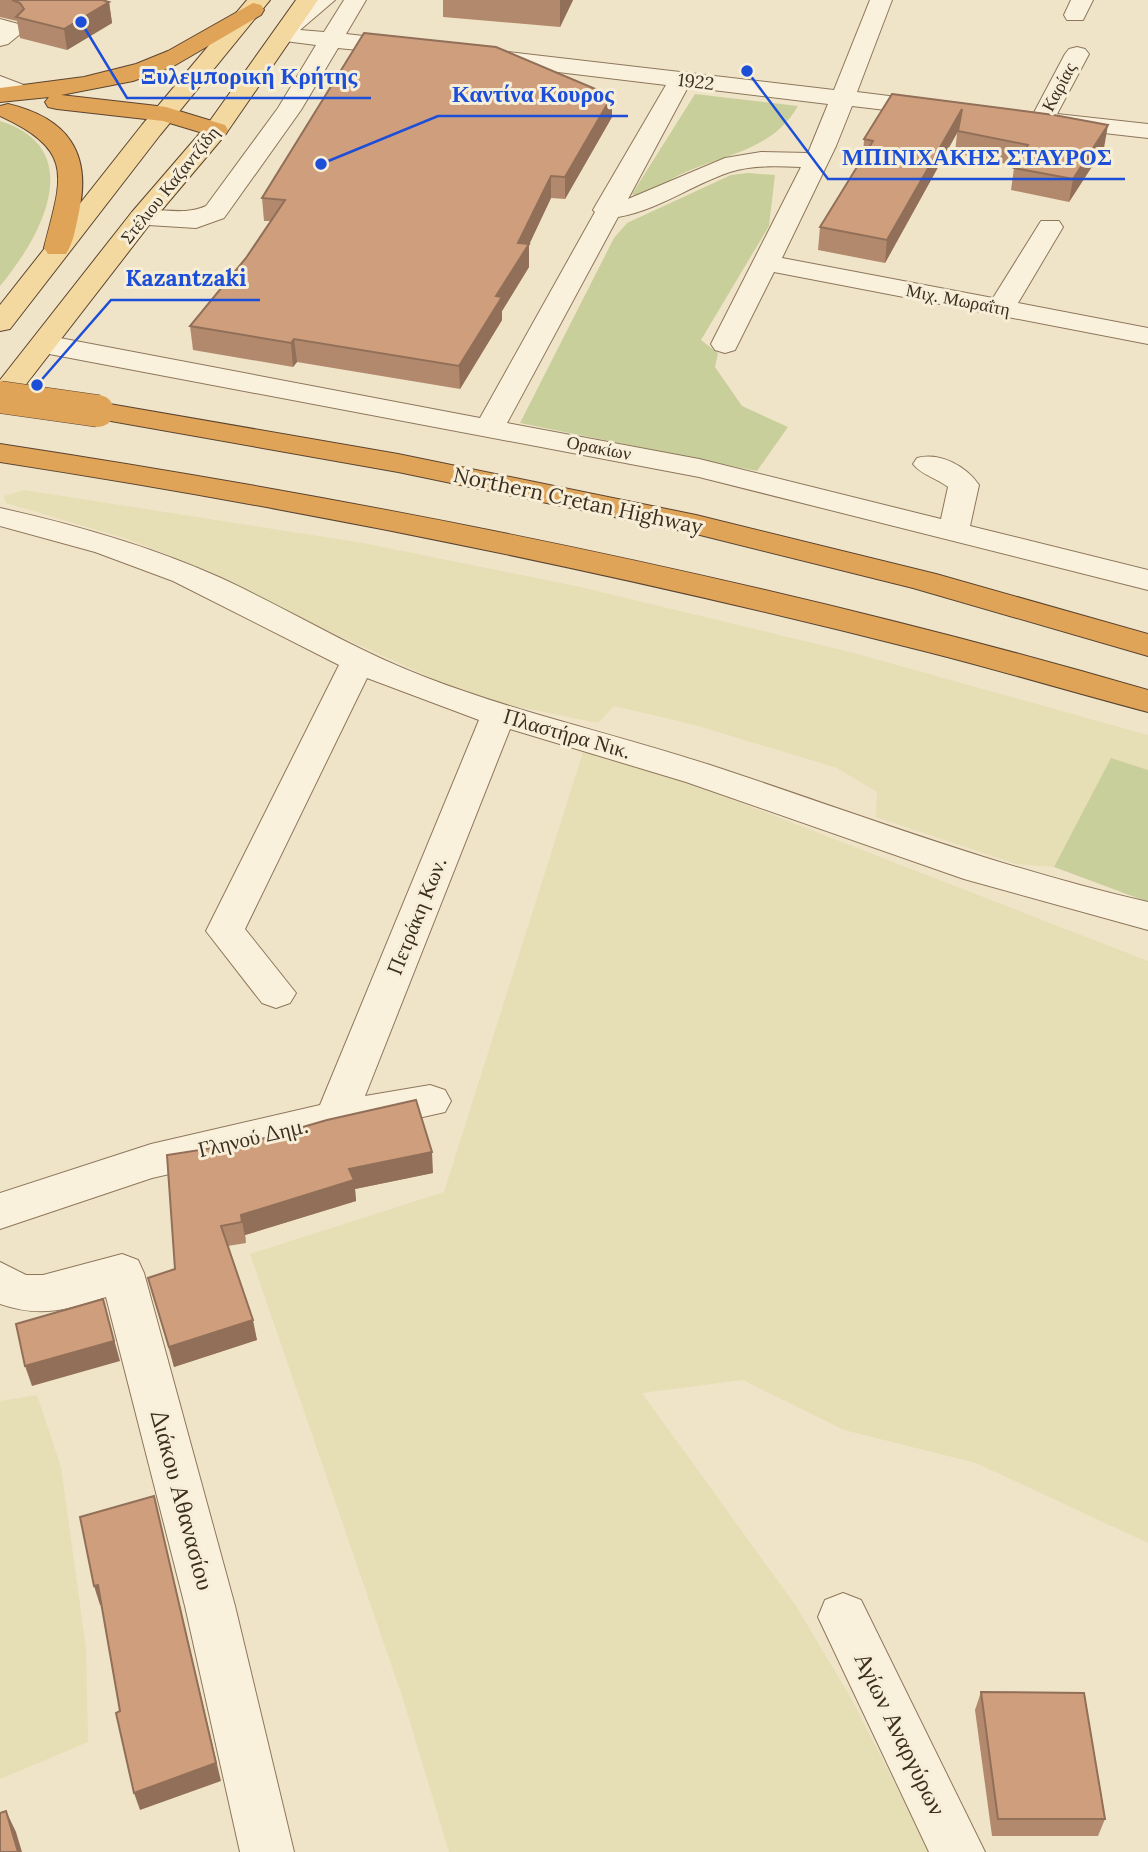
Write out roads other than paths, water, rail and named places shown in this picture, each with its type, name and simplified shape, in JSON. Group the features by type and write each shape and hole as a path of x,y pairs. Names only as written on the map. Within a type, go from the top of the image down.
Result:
{"highway":[{"path":"5,98 105,80 144,70 175,57 256,5"},
{"path":"5,98 216,130"},
{"path":"5,98 56,136 66,150 71,164 72,183 57,248"},
{"name":"Northern Cretan Highway","path":"0,398 289,442 586,501 892,572 1148,645"},
{"path":"0,453 508,543 835,619 1148,701"}],"main road":[{"name":"Στέλιου Καζαντζίδη","path":"0,398 141,218 216,130 289,30 307,0"},
{"path":"0,323 57,248 256,5"}],"street":[{"path":"289,30 324,0"},
{"path":"141,218 196,220 215,212 289,110 355,0"},
{"path":"725,344 768,263 816,161 844,99 881,0"},
{"path":"0,26 15,30 0,38"},
{"path":"289,30 332,40 425,50"},
{"name":"1922","path":"465,54 962,111"},
{"name":"Καρίας","path":"1042,120 1077,54"},
{"path":"490,427 606,210 680,80"},
{"path":"1015,117 1148,131"},
{"path":"606,210 642,205 708,172 732,164 771,159 816,161"},
{"path":"1001,308 1050,227"},
{"name":"Μιχ. Μωραΐτη","path":"768,263 1148,336"},
{"name":"Ορακίων","path":"44,344 699,468 954,529 1148,580"},
{"path":"928,464 950,473 964,485 954,529"},
{"name":"Πλαστήρα Νικ.","path":"0,517 97,543 162,566 210,586 358,662 415,686 698,773 998,879 1148,916"},
{"path":"276,993 225,931 358,662"},
{"name":"Πετράκη Κων.","path":"336,1118 499,713"},
{"name":"Γληνού Δημ.","path":"0,1211 151,1161 336,1118 430,1101"},
{"name":"Διάκου Αθανασίου","path":"0,1281 19,1293 49,1294 122,1273 210,1606 267,1852"},
{"name":"Αγίων Αναργύρων","path":"843,1617 958,1852"}],"place":[{"name":"Ξυλεμπορική Κρήτης","path":"81,22"},
{"name":"ΜΠΙΝΙΧΑΚΗΣ ΣΤΑΥΡΟΣ","path":"747,71"},
{"name":"Καντίνα Κουρος","path":"321,164"},
{"name":"Kazantzaki","path":"37,385"}]}
